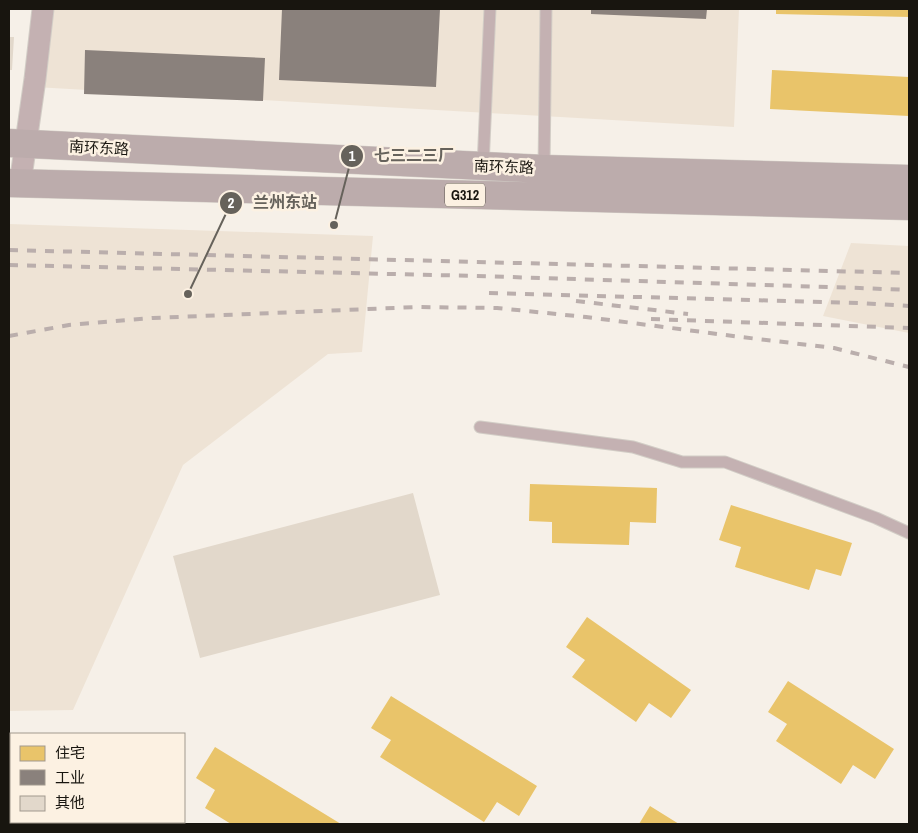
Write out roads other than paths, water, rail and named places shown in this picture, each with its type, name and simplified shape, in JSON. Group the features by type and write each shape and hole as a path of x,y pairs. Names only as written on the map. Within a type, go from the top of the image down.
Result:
{"highway":[{"name":"南环东路","path":"17,144 544,169 909,179"},
{"name":"南环东路","path":"14,184 909,206"}],"street":[{"path":"14,184 17,144 35,79 42,9"}],"lane":[{"path":"483,166 490,9"},
{"path":"544,169 546,9"},
{"path":"480,427 633,447 682,462 725,462 876,518 909,533"}],"railway":[{"path":"9,250 909,273"},
{"path":"9,265 477,276 909,290"},
{"path":"489,293 909,306"},
{"path":"576,301 688,314"},
{"path":"9,336 69,325 153,318 417,307 497,308 586,317 834,348 909,367"},
{"path":"651,319 909,328"}],"place":[{"name":"七三二三厂","path":"334,225"},
{"name":"兰州东站","path":"188,294"}]}
